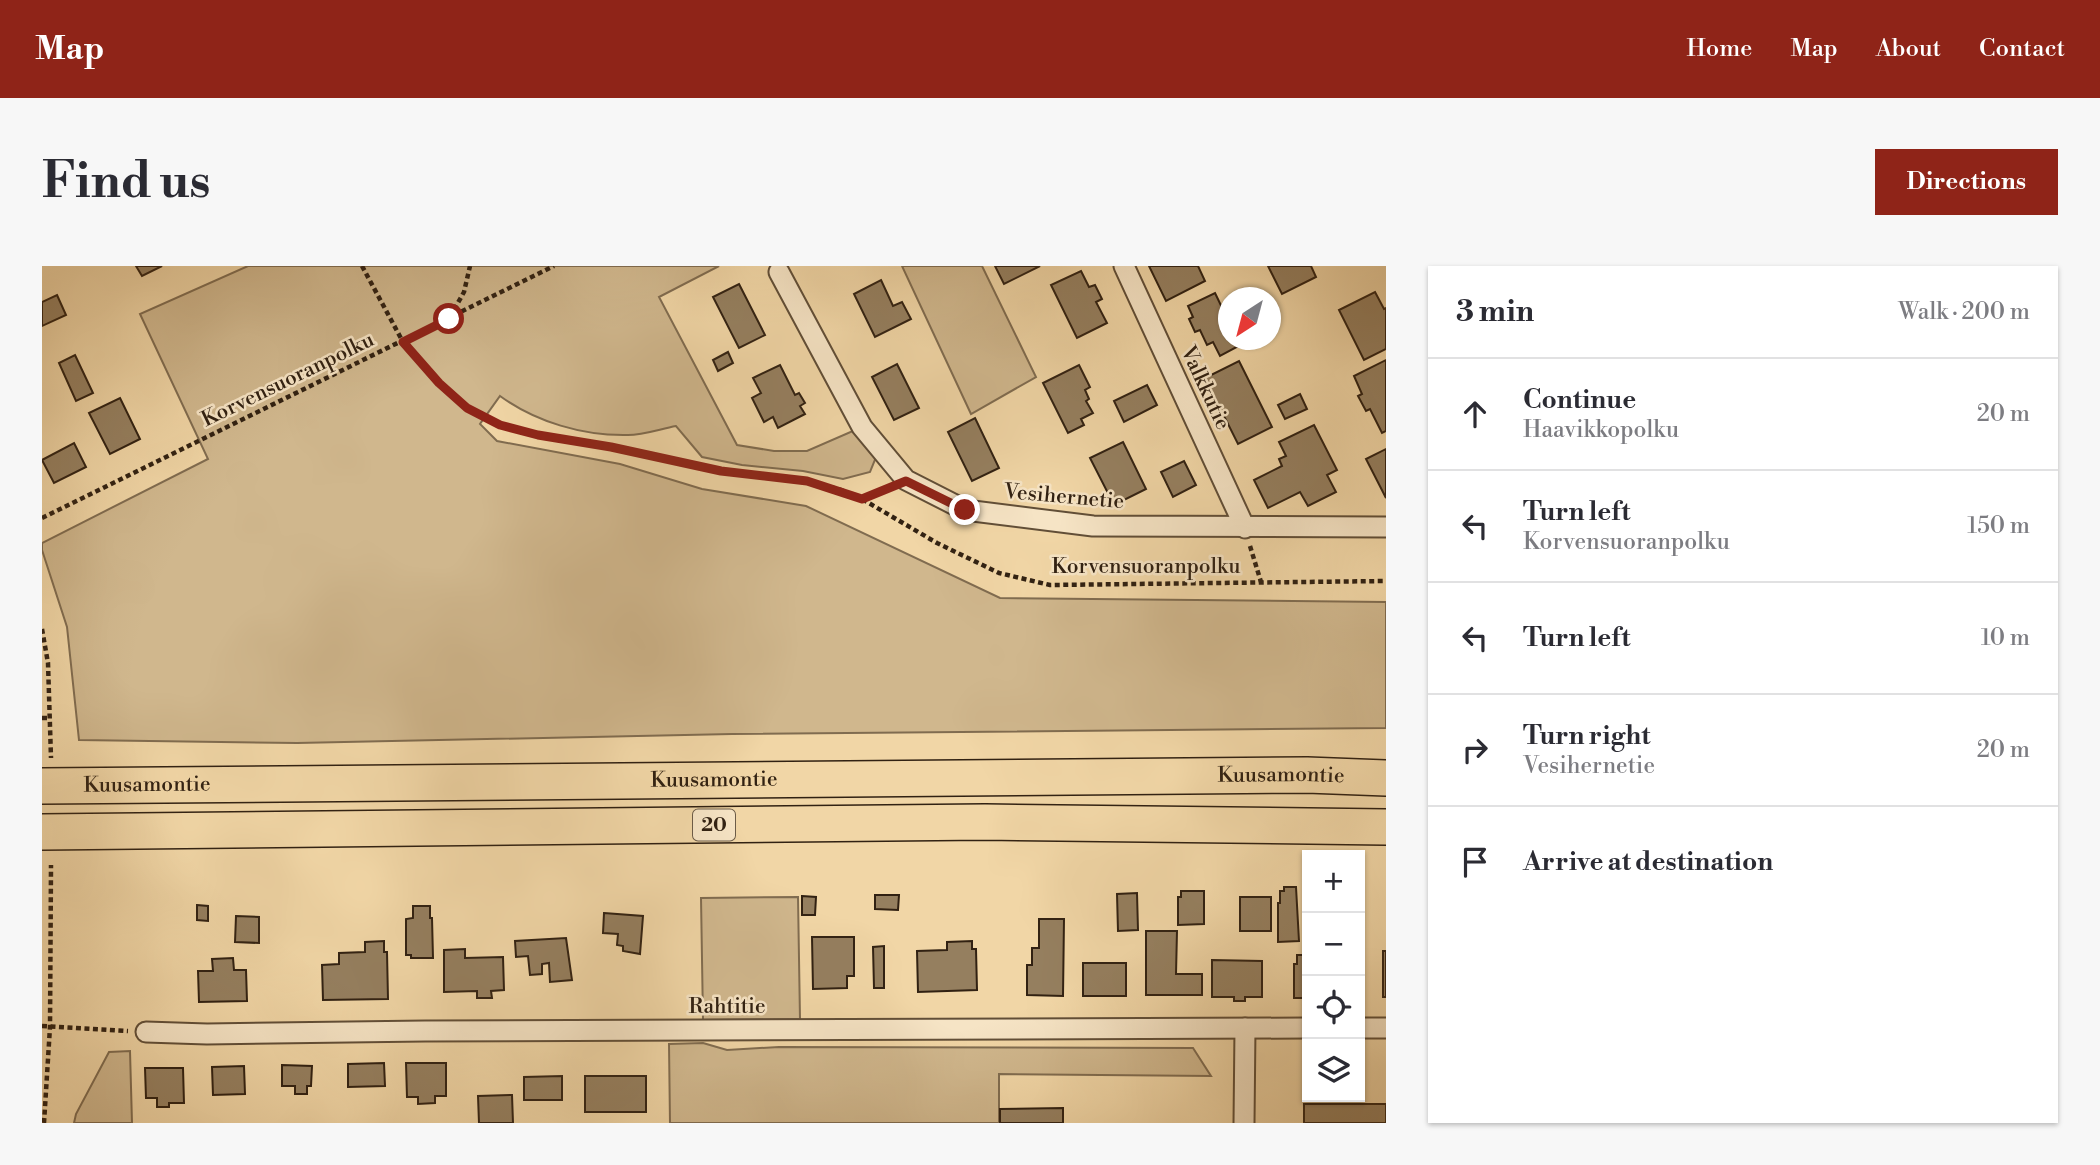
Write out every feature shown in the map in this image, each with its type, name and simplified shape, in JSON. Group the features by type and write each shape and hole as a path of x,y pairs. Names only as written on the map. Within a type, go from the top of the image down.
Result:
{"highway":[{"path":"1307,775 1386,769"},
{"name":"Kuusamontie","path":"46,772 1307,775 1386,778"},
{"name":"20","path":"47,848 971,822 1386,827"}],"street":[{"name":"Valkkutie","path":"1124,266 1245,528"},
{"name":"Vesihernetie","path":"779,272 862,427 906,481 965,510 1093,526 1386,527"},
{"path":"1244,1123 1245,1028"},
{"name":"Rahtitie","path":"146,1032 207,1034 446,1030 1302,1028"},
{"path":"1365,1028 1386,1028"}],"path":[{"path":"362,266 403,342 554,266"},
{"path":"449,319 464,292 470,266"},
{"name":"Korvensuoranpolku","path":"42,518 403,342 439,383 467,408 500,425 721,471 807,481 862,499 937,543 999,573 1050,585 1386,581"},
{"path":"862,499 906,481"},
{"path":"1245,528 1261,582"},
{"path":"42,629 48,663 50,718 46,772"},
{"path":"42,718 50,718"},
{"path":"44,1123 50,1027 47,848"},
{"path":"42,904 50,904"},
{"path":"42,1026 146,1032"}],"shaded area":[{"path":"248,266 719,266 659,297 737,445 774,451 807,451 862,427 879,450 870,472 843,479 702,457 676,426 634,435 594,433 544,420 500,396 480,424 497,441 620,464 702,489 806,506 1000,598 1386,602 1386,728 732,734 297,743 79,740 67,627 42,543 208,459 140,314"},
{"path":"902,266 982,266 1036,377 971,414"},
{"path":"798,897 800,1019 703,1020 701,898"},
{"path":"703,1043 727,1050 779,1047 1193,1048 1211,1076 999,1074 999,1123 670,1123 669,1044"},
{"path":"130,1051 132,1123 74,1123 76,1114 109,1052"}],"building":[{"path":"136,266 162,266 142,276"},
{"path":"995,266 1040,266 1004,284"},
{"path":"1149,266 1198,266 1205,281 1166,301"},
{"path":"1268,266 1311,266 1316,277 1282,294 1281,287 1278,287"},
{"path":"1081,271 1089,287 1095,285 1102,299 1096,302 1107,323 1077,338 1051,285"},
{"path":"881,280 893,306 902,302 911,319 875,337 854,294"},
{"path":"739,284 765,335 739,348 713,297"},
{"path":"1375,292 1384,309 1386,308 1386,349 1364,360 1339,310"},
{"path":"1215,293 1218,299 1218,350 1231,350 1220,356 1213,342 1207,345 1200,330 1195,332 1189,319 1193,317 1188,306"},
{"path":"57,295 66,315 42,326 42,302"},
{"path":"728,352 733,363 718,371 713,360"},
{"path":"75,355 93,393 76,401 59,363"},
{"path":"1386,360 1386,431 1382,433 1370,409 1366,411 1358,396 1362,394 1354,376"},
{"path":"1239,361 1272,427 1238,444 1205,378"},
{"path":"897,364 919,408 894,420 872,377"},
{"path":"780,365 795,395 799,393 805,403 800,406 805,414 778,428 773,417 764,422 752,398 761,393 753,378"},
{"path":"1079,365 1090,387 1085,390 1089,399 1086,401 1093,413 1081,419 1084,425 1068,433 1043,383"},
{"path":"1147,385 1157,405 1124,422 1114,401"},
{"path":"1300,394 1307,409 1285,419 1278,405"},
{"path":"120,398 140,439 110,454 89,413"},
{"path":"975,418 999,468 972,481 948,432"},
{"path":"1314,425 1337,470 1327,475 1336,492 1308,506 1300,492 1268,508 1254,480 1282,466 1279,459 1286,456 1279,442"},
{"path":"1123,442 1146,489 1114,505 1090,458"},
{"path":"74,443 86,467 54,483 42,460"},
{"path":"1386,449 1386,498 1366,459"},
{"path":"1184,461 1196,485 1173,497 1161,472"},
{"path":"1284,887 1296,887 1299,941 1278,942 1278,903 1280,891 1284,891"},
{"path":"1181,891 1204,891 1204,924 1178,925 1178,897 1181,897"},
{"path":"1137,893 1138,930 1118,931 1117,894"},
{"path":"875,895 899,895 898,910 875,909"},
{"path":"802,896 816,897 815,915 802,915"},
{"path":"1240,897 1271,897 1271,931 1240,931"},
{"path":"197,905 208,906 208,921 197,920"},
{"path":"413,906 430,906 433,958 411,958 411,955 406,955 406,919 413,918"},
{"path":"604,913 643,916 640,954 623,951 623,946 617,945 618,934 603,933"},
{"path":"236,916 259,917 259,943 235,942"},
{"path":"1039,919 1064,919 1063,996 1027,995 1027,965 1032,965 1032,948 1039,948"},
{"path":"1146,931 1177,931 1176,974 1202,974 1202,995 1146,995"},
{"path":"812,937 854,937 854,976 847,976 847,988 813,989"},
{"path":"566,938 572,980 550,982 549,963 542,964 542,974 530,975 528,956 516,957 515,941"},
{"path":"384,941 384,952 387,952 388,999 323,1000 322,965 339,964 339,953 365,952 365,942"},
{"path":"972,941 972,949 976,949 977,990 918,992 917,951 947,950 947,942"},
{"path":"884,946 884,988 874,988 873,947"},
{"path":"465,949 465,958 503,957 504,990 491,991 492,998 477,998 477,991 444,992 444,950"},
{"path":"1383,951 1386,951 1386,997 1383,997"},
{"path":"1297,955 1302,955 1302,998 1294,998 1294,964 1297,964"},
{"path":"233,958 234,970 246,970 247,1001 199,1002 198,971 213,971 212,959"},
{"path":"1212,960 1262,961 1262,997 1245,997 1245,1001 1234,1001 1234,997 1212,997"},
{"path":"1083,963 1126,963 1126,996 1083,996"},
{"path":"384,1063 385,1086 348,1087 348,1064"},
{"path":"406,1063 446,1063 446,1096 435,1096 435,1103 418,1104 418,1097 407,1097"},
{"path":"282,1065 312,1066 311,1086 307,1086 307,1094 295,1094 295,1086 282,1086"},
{"path":"244,1066 245,1094 213,1095 212,1067"},
{"path":"145,1068 183,1068 184,1103 169,1103 169,1107 157,1107 157,1098 146,1098"},
{"path":"562,1076 562,1100 524,1100 524,1077"},
{"path":"585,1076 646,1076 646,1112 585,1112"},
{"path":"512,1095 513,1123 479,1123 478,1096"},
{"path":"1304,1104 1386,1104 1386,1123 1304,1123"},
{"path":"1063,1108 1063,1123 1000,1123 1000,1109"}],"route":[{"path":"449,319 403,342 439,383 467,408 500,425 721,471 807,481 862,499 906,481 965,510"}]}
